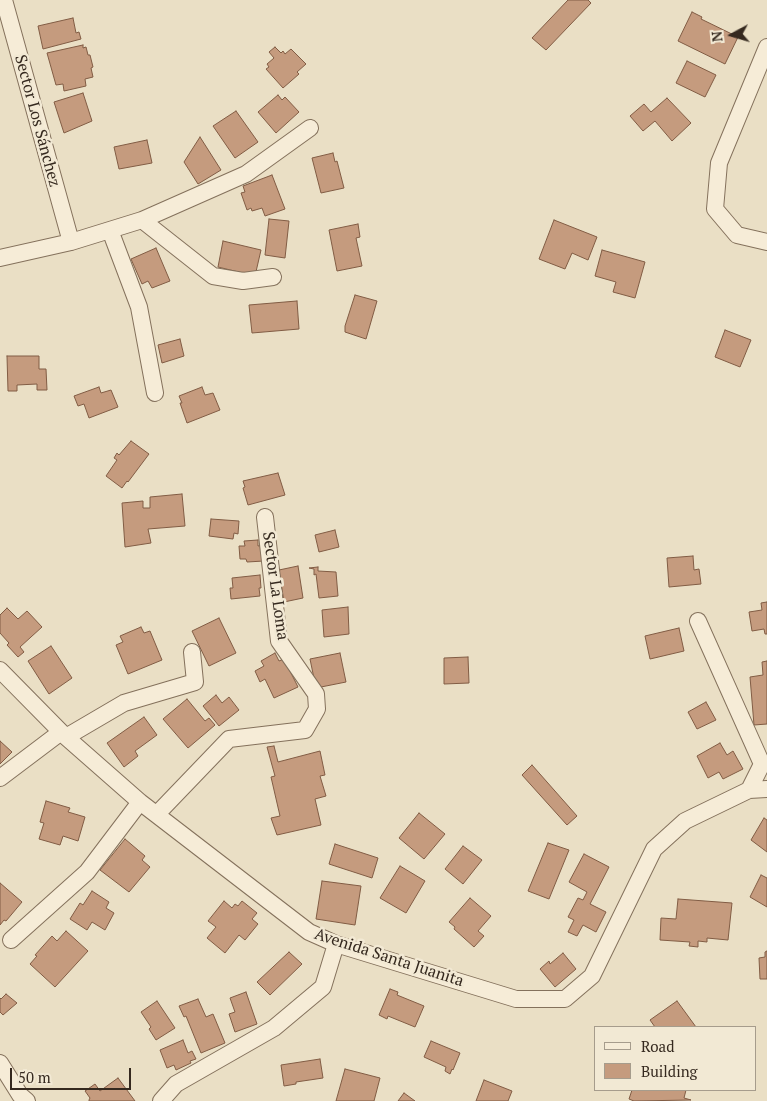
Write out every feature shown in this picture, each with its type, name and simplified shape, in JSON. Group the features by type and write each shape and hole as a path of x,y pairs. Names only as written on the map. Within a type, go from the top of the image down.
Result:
{"street":[{"name":"Sector Los Sánchez","path":"4,0 71,242"},
{"path":"767,47 719,163 716,209 737,235 767,242"},
{"path":"0,258 71,242 142,220 246,174 310,128"},
{"path":"142,220 213,276 244,281 273,277"},
{"path":"110,230 139,307 155,393"},
{"name":"Sector La Loma","path":"157,814 230,739 305,730 318,709 316,694 279,641 265,517"},
{"path":"698,621 765,763 749,790"},
{"path":"0,778 64,735 124,703 195,682 192,652"},
{"name":"Avenida Santa Juanita","path":"0,670 64,735 140,802 310,932 336,944 516,999 565,999 592,976 654,849 685,821 749,790 767,790"},
{"path":"11,940 87,872 140,802"},
{"path":"161,1101 176,1084 274,1028 323,987 336,944"},
{"path":"0,1063 20,1095 28,1101"}],"building":[{"path":"568,0 588,0 591,3 546,50 532,38"},
{"path":"692,12 702,17 701,19 738,37 725,64 678,41"},
{"path":"73,18 76,33 79,32 81,39 43,49 38,26"},
{"path":"83,45 83,48 86,47 88,55 90,55 93,77 85,79 86,86 64,91 63,84 56,85 47,53"},
{"path":"275,47 285,54 291,49 306,64 297,72 299,74 283,88 266,69 269,67 267,64 274,58 269,52"},
{"path":"687,61 716,75 705,97 676,83"},
{"path":"83,93 92,121 64,133 54,102"},
{"path":"278,95 282,100 285,97 299,112 276,133 258,112"},
{"path":"667,98 691,123 672,141 655,121 643,131 630,116 644,104 651,112"},
{"path":"236,111 258,142 235,158 213,126"},
{"path":"200,137 221,170 198,184 184,162"},
{"path":"147,140 152,163 119,169 114,147"},
{"path":"333,153 344,188 321,193 312,158"},
{"path":"272,175 285,209 265,216 262,208 252,211 251,208 247,210 241,193 245,192 243,186"},
{"path":"269,219 289,221 285,258 265,255"},
{"path":"554,220 597,237 588,260 572,253 565,269 539,259"},
{"path":"358,224 360,237 356,238 362,266 337,271 329,230"},
{"path":"223,241 261,250 255,276 218,267"},
{"path":"156,248 170,281 152,288 148,281 142,284 131,259"},
{"path":"602,250 645,262 635,298 613,292 616,282 595,276"},
{"path":"355,295 377,301 366,339 345,332 345,326"},
{"path":"297,301 299,329 252,333 249,305"},
{"path":"725,330 751,340 740,367 715,357"},
{"path":"180,339 184,356 162,363 158,345"},
{"path":"7,356 39,356 39,369 46,369 47,390 37,390 37,384 17,385 17,391 8,391"},
{"path":"99,387 101,393 111,390 118,407 89,418 84,404 78,406 74,396"},
{"path":"202,387 205,395 213,393 220,410 187,423 179,396"},
{"path":"131,441 149,454 122,488 106,476 117,460 114,458 117,453 119,455"},
{"path":"278,473 285,495 248,505 243,481"},
{"path":"182,494 185,526 148,529 151,543 125,547 122,503 143,501 143,508 150,508 150,497"},
{"path":"211,519 239,521 238,534 234,533 233,539 209,536"},
{"path":"335,530 339,547 319,552 315,535"},
{"path":"258,540 258,546 263,545 264,561 247,562 246,559 240,559 239,546 245,546 244,541"},
{"path":"693,556 694,570 699,569 701,584 669,587 667,558"},
{"path":"298,566 303,598 284,602 279,570"},
{"path":"318,567 318,571 336,572 338,596 319,598 316,574 314,575 314,569 309,568"},
{"path":"260,575 260,596 231,599 230,588 233,588 232,578"},
{"path":"767,602 767,634 765,634 764,629 752,631 749,612 762,610 761,603"},
{"path":"348,607 349,634 324,637 322,610"},
{"path":"7,608 18,619 27,611 42,627 20,647 24,652 18,657 7,645 9,643 0,633 0,615"},
{"path":"219,618 236,653 209,666 192,631"},
{"path":"141,627 144,633 150,631 162,660 128,674 116,645 123,642 120,636"},
{"path":"679,628 684,651 650,659 645,636"},
{"path":"51,646 72,678 49,694 28,661"},
{"path":"275,653 279,661 284,659 298,687 274,698 265,679 260,682 255,671 264,666 261,661"},
{"path":"340,653 346,682 316,688 310,659"},
{"path":"468,657 469,683 444,684 444,658"},
{"path":"767,661 767,724 754,725 750,677 763,675 762,662"},
{"path":"216,695 222,703 229,697 239,710 219,726 203,706"},
{"path":"187,699 205,721 209,718 215,725 188,748 163,719"},
{"path":"706,702 716,720 697,729 688,712"},
{"path":"144,717 157,735 135,751 138,756 124,767 107,743"},
{"path":"0,741 12,752 0,764"},
{"path":"720,743 727,755 733,751 743,769 723,779 719,772 708,778 697,756"},
{"path":"274,746 278,762 320,751 325,775 320,776 326,796 315,799 321,825 277,835 271,818 280,816 271,777 275,776 267,747"},
{"path":"532,765 577,816 567,825 522,775"},
{"path":"46,801 70,808 68,812 85,817 78,841 63,836 60,845 39,839 44,823 40,822"},
{"path":"419,813 445,834 424,859 399,838"},
{"path":"764,818 767,820 767,852 751,840"},
{"path":"125,839 145,856 142,860 150,867 129,892 100,870"},
{"path":"548,843 569,850 549,899 528,891"},
{"path":"335,844 378,858 372,878 329,864"},
{"path":"463,846 482,860 463,884 445,869"},
{"path":"584,854 609,867 590,904 606,912 596,932 583,925 577,936 568,932 574,920 568,917 578,898 583,900 587,892 569,882"},
{"path":"400,866 425,881 406,913 380,898"},
{"path":"761,875 767,878 767,907 750,897"},
{"path":"322,881 361,886 355,925 316,919"},
{"path":"0,883 22,902 6,921 4,920 0,925"},
{"path":"92,891 109,902 106,908 114,913 105,930 92,922 87,930 70,919 80,903 83,905"},
{"path":"470,898 491,916 478,931 484,936 474,947 449,922"},
{"path":"678,899 732,903 728,940 707,938 707,942 698,941 698,947 689,946 690,942 660,940 661,918 676,919"},
{"path":"224,901 232,908 235,904 238,906 242,901 257,913 252,919 258,924 245,940 239,935 225,953 207,938 216,927 208,921"},
{"path":"66,931 88,951 55,987 30,964 37,956 35,955 52,936 57,941"},
{"path":"767,951 767,979 760,979 759,958 765,957 765,952"},
{"path":"289,952 302,964 270,995 257,982"},
{"path":"563,953 576,969 555,987 540,969 549,961 550,964"},
{"path":"390,989 398,992 397,995 424,1006 415,1027 388,1016 387,1019 379,1015"},
{"path":"246,992 257,1024 235,1032 229,1014 235,1012 230,998"},
{"path":"6,994 17,1003 3,1015 0,1012 0,998"},
{"path":"198,999 206,1017 213,1014 225,1043 201,1053 186,1016 184,1017 179,1006"},
{"path":"157,1001 175,1028 156,1040 149,1029 151,1027 141,1012"},
{"path":"677,1001 695,1026 654,1026 650,1020"},
{"path":"183,1040 188,1053 192,1051 196,1059 176,1070 174,1065 167,1068 160,1050"},
{"path":"431,1041 460,1053 450,1074 445,1071 446,1067 424,1057"},
{"path":"320,1059 323,1078 296,1082 296,1084 284,1086 281,1065"},
{"path":"345,1069 380,1078 374,1101 336,1101"},
{"path":"118,1078 135,1101 89,1101 90,1098 85,1091 95,1084 100,1091"},
{"path":"484,1080 512,1091 508,1101 476,1101"},
{"path":"632,1091 686,1091 684,1098 691,1100 634,1101 629,1099"},
{"path":"404,1093 415,1101 398,1101"}]}
